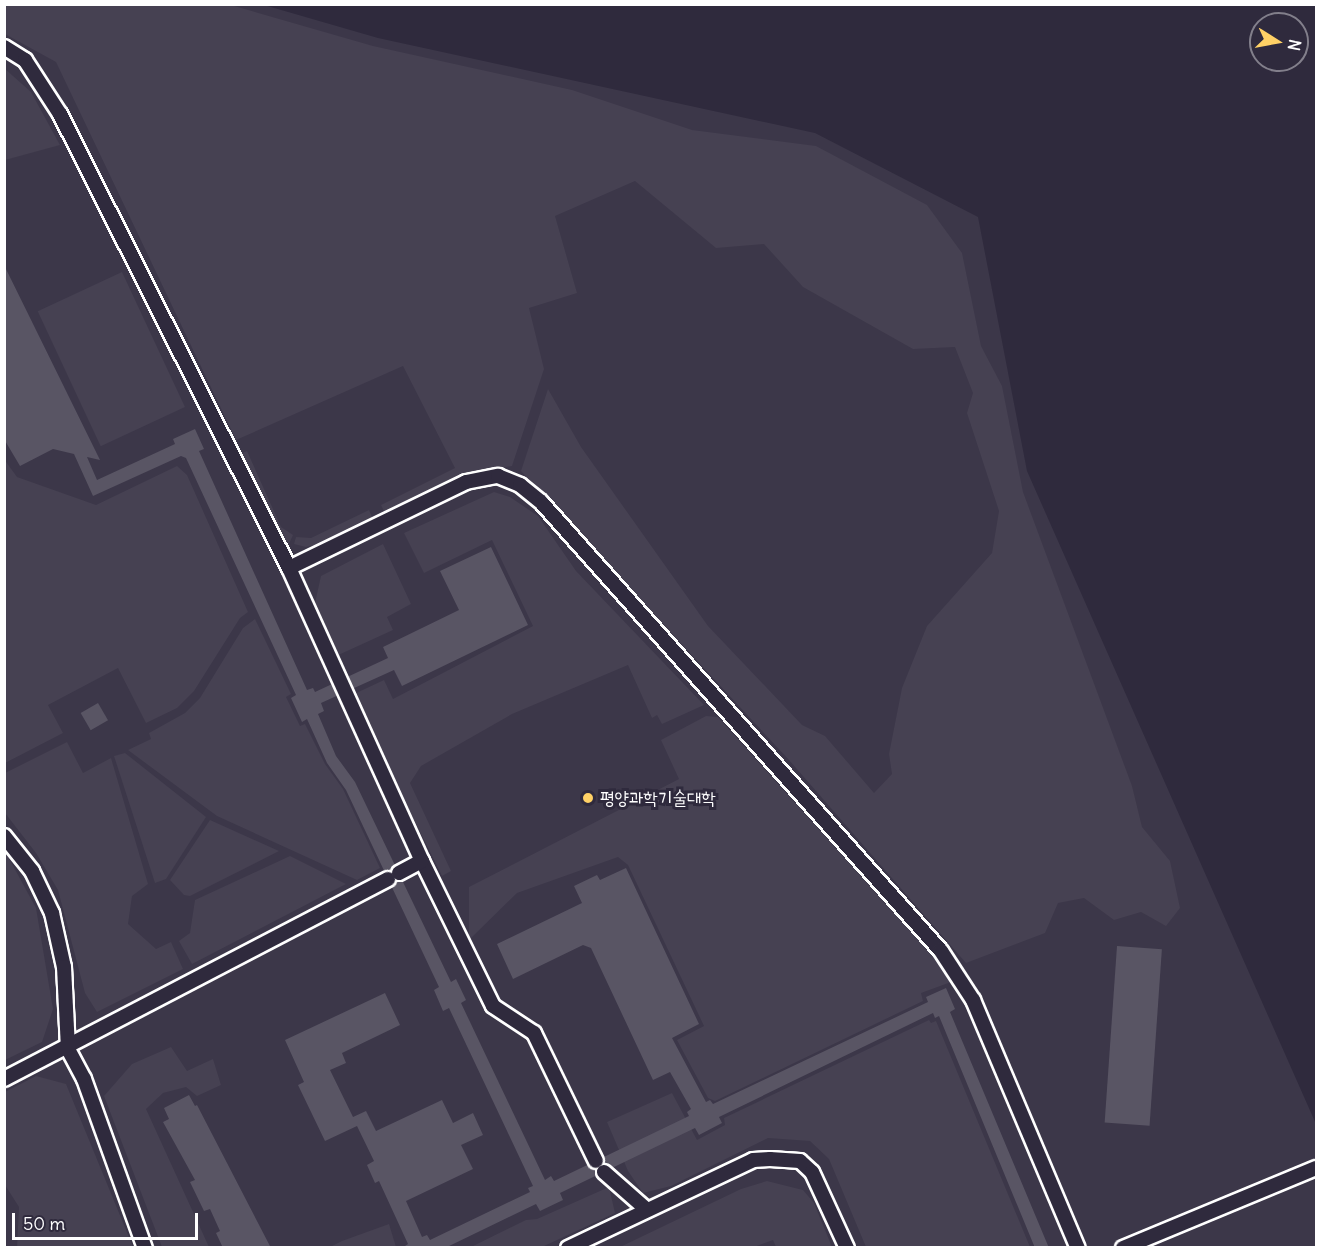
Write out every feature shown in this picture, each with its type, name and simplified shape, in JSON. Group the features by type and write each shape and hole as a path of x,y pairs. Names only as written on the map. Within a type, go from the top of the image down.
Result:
{"lane":[{"path":"4,47 25,60 60,114 289,568 422,861 494,1006 534,1033 600,1167 645,1209"},
{"path":"289,568 466,482 498,476 520,485 541,502 941,951 973,1000 1078,1248"},
{"path":"4,836 32,871 52,913 64,967 68,1048 84,1079 145,1248"},
{"path":"4,1079 68,1048 422,861"},
{"path":"568,1248 645,1209 753,1160 800,1161 822,1187 847,1248"},
{"path":"1123,1248 1317,1168"}],"shaded area":[{"path":"5,4 231,5 373,46 572,90 692,130 816,146 927,205 962,253 981,346 1002,386 1023,492 1132,786 1142,827 1170,861 1180,908 1166,926 1141,912 1114,920 1084,898 1058,903 1045,933 966,963 789,760 521,471 548,389 581,447 708,626 802,725 825,736 874,793 892,774 889,754 902,688 927,626 992,553 999,511 967,413 973,393 955,347 913,349 803,287 764,244 716,248 635,181 555,216 577,293 529,308 544,369 512,466 463,475 385,513 381,505 455,468 403,366 236,440 56,62 5,34"},
{"name":"평양과학기술대학","path":"5,5 264,5 378,38 815,133 978,217 1027,471 1316,1124 1316,1247 5,1248"},
{"path":"4,68 31,92 60,145 5,160"},
{"path":"122,272 185,407 101,446 38,311"},
{"path":"247,451 281,527 293,535 289,544 280,538 266,517 240,454"},
{"path":"4,459 17,477 96,505 177,466 187,475 248,612 240,618 194,691 177,708 146,723 118,668 48,705 63,733 5,763"},
{"path":"494,492 510,497 538,516 576,571 704,705 662,724 657,715 652,718 628,665 512,714 421,766 410,783 451,871 442,876 352,695 384,680 393,699 533,626 492,540 424,573 404,533"},
{"path":"369,510 373,519 323,543 306,547 294,544 296,537 311,538"},
{"path":"383,544 411,604 387,617 393,630 334,657 313,612 321,576"},
{"path":"255,619 291,694 286,697 300,726 305,724 325,764 343,789 380,868 357,880 217,816 128,750 151,739 149,733 185,713 200,698 243,628"},
{"path":"706,716 718,717 949,974 951,982 921,993 923,1001 715,1101 708,1098 677,1040 704,1026 628,865 618,857 517,893 469,940 469,887 679,779 661,740"},
{"path":"67,742 83,773 111,758 148,884 132,896 128,924 156,949 171,942 183,969 97,1012 85,993 58,890 36,853 5,813 5,773"},
{"path":"125,753 206,817 166,879 155,883 114,756"},
{"path":"210,820 279,851 190,896 184,895 170,880"},
{"path":"5,851 36,908 53,1009 42,1042 5,1060"},
{"path":"290,856 346,884 192,964 179,941 190,933 195,900"},
{"path":"929,1020 931,1023 936,1021 1030,1247 866,1247 829,1159 810,1141 768,1138 671,1186 643,1193 628,1171 607,1122 672,1093 697,1140 725,1125 724,1118"},
{"path":"171,1047 187,1071 213,1059 221,1085 197,1096 186,1087 163,1093 146,1109 209,1247 162,1247 104,1096 132,1064"},
{"path":"36,1076 66,1084 133,1247 17,1247 19,1207 5,1185 5,1092"},
{"path":"767,1181 803,1190 814,1203 832,1247 776,1247 773,1240 754,1247 620,1247 741,1189"},
{"path":"609,1187 615,1213 542,1247 471,1247 526,1220 537,1219"},
{"path":"389,1224 396,1247 330,1247 342,1241"}],"building":[{"path":"4,265 100,460 87,457 97,480 175,444 173,439 195,429 204,449 199,451 307,690 313,688 315,692 388,658 383,647 459,610 440,571 491,547 528,625 402,686 394,670 321,703 324,711 318,714 336,756 355,782 451,982 456,979 466,1000 461,1003 545,1180 551,1176 554,1181 689,1116 687,1112 691,1109 670,1072 653,1080 591,948 583,945 513,979 497,944 582,903 574,886 597,875 600,880 626,868 699,1024 672,1038 706,1102 710,1100 713,1104 928,1002 926,997 946,988 955,1009 950,1012 1049,1248 1035,1248 939,1016 935,1018 933,1013 719,1117 722,1123 699,1135 695,1128 560,1193 563,1200 540,1211 536,1204 445,1248 402,1248 408,1244 379,1181 375,1183 367,1165 374,1161 357,1126 325,1141 298,1085 304,1082 285,1040 385,993 400,1025 342,1053 346,1063 330,1070 353,1117 366,1111 376,1131 442,1100 453,1123 473,1113 483,1135 461,1145 473,1169 406,1201 422,1237 427,1235 430,1240 530,1192 528,1188 533,1186 449,1008 443,1011 434,990 439,987 346,790 327,763 307,719 302,722 291,698 296,695 186,458 181,456 93,496 74,454 53,449 20,466 4,439"},
{"path":"98,703 108,720 91,730 81,713"},
{"path":"1117,946 1162,949 1150,1126 1105,1123"},
{"path":"189,1095 195,1106 197,1105 271,1248 223,1248 216,1233 220,1231 210,1209 204,1211 190,1182 195,1180 163,1122 169,1119 164,1108"}],"place":[{"name":"평양과학기술대학","path":"588,798"}]}
